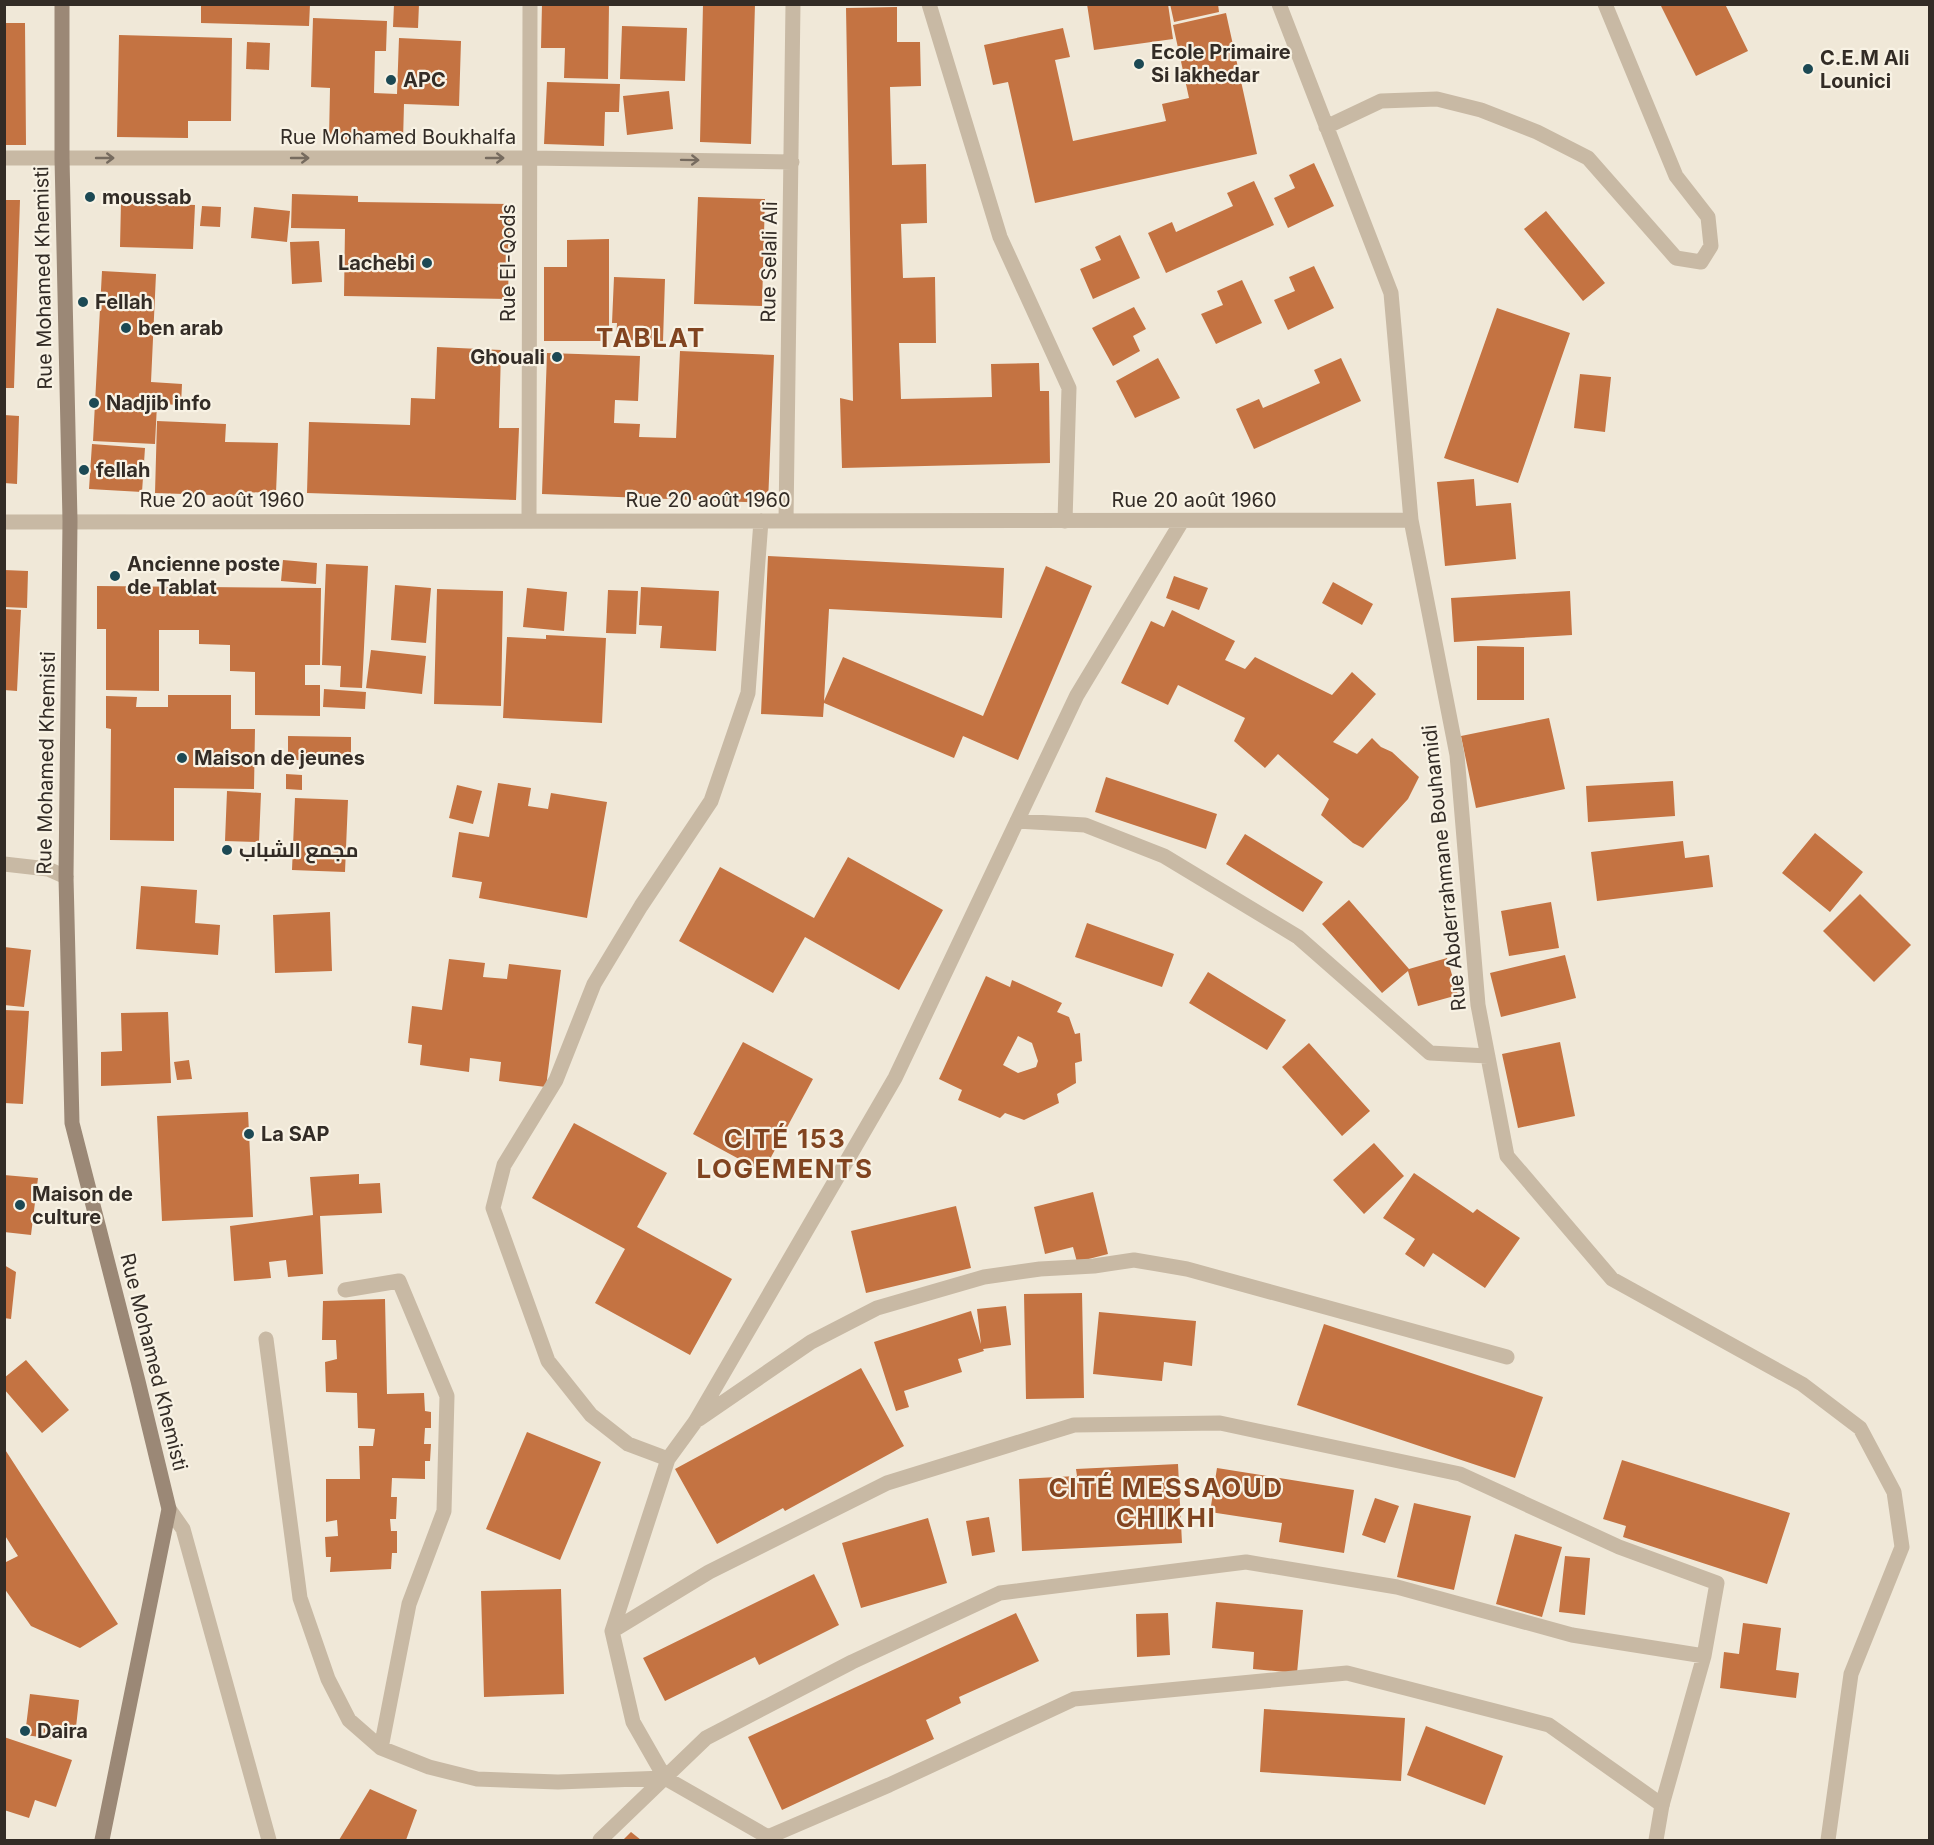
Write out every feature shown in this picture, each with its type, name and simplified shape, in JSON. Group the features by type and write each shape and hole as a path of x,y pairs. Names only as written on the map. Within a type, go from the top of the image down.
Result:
{"main road":[{"name":"Rue Mohamed Khemisti","path":"62,4 62,158 70,521 66,877 72,1123 169,1509"},
{"path":"102,1840 169,1509"}],"street":[{"name":"Rue El-Qods","path":"529,521 530,4"},
{"name":"Rue Selali Ali","path":"786,521 793,4"},
{"path":"929,4 1000,237 1070,388 1065,521"},
{"name":"Rue Abderrahmane Bouhamidi","path":"1279,4 1390,293 1411,520 1458,755 1478,1005 1507,1156 1612,1279 1802,1384 1860,1428 1894,1492 1902,1547 1851,1674 1827,1840"},
{"path":"1326,126 1381,101 1437,99 1481,110 1537,132 1588,158 1676,258 1701,262 1711,246 1708,217 1676,176 1605,4"},
{"name":"Rue Mohamed Boukhalfa","path":"4,158 529,158 792,162"},
{"name":"Rue 20 août 1960","path":"4,522 1411,520"},
{"path":"668,1459 628,1444 591,1415 548,1361 493,1208 504,1165 556,1080 594,984 641,906 711,801 748,693 761,521"},
{"path":"1182,521 1077,695 896,1077 694,1422 668,1459 612,1631 633,1722 665,1778 768,1837 889,1785 1074,1700 1347,1673 1549,1725 1662,1805"},
{"path":"1017,821 1084,825 1164,856 1298,937 1430,1053 1488,1056"},
{"path":"4,864 48,869 66,877"},
{"path":"694,1422 811,1342 877,1308 984,1277 1134,1260 1187,1269 1507,1357"},
{"path":"345,1290 399,1281 447,1395 444,1511 409,1604 381,1748"},
{"path":"266,1339 300,1598 328,1678 349,1720 381,1748 429,1767 477,1779 558,1782 665,1778"},
{"path":"612,1631 709,1572 887,1483 1074,1425 1220,1423 1460,1474 1619,1547 1717,1583 1704,1656 1662,1805 1656,1840"},
{"path":"169,1509 183,1529 269,1840"},
{"path":"600,1840 706,1738 852,1662 1000,1593 1246,1562 1397,1587 1572,1635 1704,1656"}],"building":[{"path":"201,4 310,4 309,26 201,23"},
{"path":"394,4 419,4 418,28 393,27"},
{"path":"542,4 609,4 608,79 564,78 565,48 541,48"},
{"path":"703,4 755,4 751,144 700,142"},
{"path":"1087,4 1168,4 1173,39 1094,50"},
{"path":"1170,4 1218,4 1219,12 1174,22"},
{"path":"1660,4 1725,4 1748,51 1696,76"},
{"path":"897,7 897,42 920,42 921,86 890,87 892,165 926,164 927,223 901,224 903,278 935,277 936,343 899,343 901,399 992,397 991,364 1039,363 1040,391 1049,391 1050,463 842,468 840,398 853,401 846,8"},
{"path":"1226,13 1257,154 1035,203 1008,82 993,85 984,45 1063,28 1070,57 1055,60 1073,141 1166,121 1162,104 1189,98 1173,25"},
{"path":"313,18 387,21 386,51 375,51 374,93 397,94 399,38 461,41 459,106 404,104 403,141 329,139 330,88 311,87"},
{"path":"4,23 25,23 26,145 4,145"},
{"path":"622,26 687,28 685,81 620,79"},
{"path":"119,35 232,38 231,121 188,121 188,138 117,137"},
{"path":"247,42 270,43 269,70 246,69"},
{"path":"547,82 620,84 619,112 605,112 604,146 544,144"},
{"path":"669,91 673,129 627,135 623,96"},
{"path":"1314,163 1334,206 1288,228 1274,198 1295,188 1289,175"},
{"path":"1254,181 1274,225 1166,273 1148,233 1172,222 1176,232 1233,206 1227,193"},
{"name":"Lachebi","path":"292,194 358,196 358,202 510,204 508,299 344,296 345,229 291,228"},
{"path":"698,197 765,199 762,306 694,304"},
{"path":"4,200 20,200 14,388 4,388"},
{"path":"121,202 195,205 193,249 120,247"},
{"path":"202,206 221,207 220,227 200,226"},
{"path":"254,207 290,211 287,242 251,238"},
{"path":"1546,211 1605,283 1583,301 1524,229"},
{"path":"1120,235 1140,278 1093,299 1080,269 1101,260 1095,247"},
{"path":"609,239 609,341 544,341 544,267 567,267 567,240"},
{"path":"319,241 322,282 292,284 290,242"},
{"path":"1314,266 1334,308 1288,330 1274,300 1295,291 1289,277"},
{"name":"ben arab","path":"102,271 156,274 151,382 182,384 181,405 157,404 155,444 93,441"},
{"path":"614,277 665,279 663,341 616,340 617,323 612,323"},
{"path":"1242,280 1262,323 1216,344 1201,314 1223,305 1217,291"},
{"path":"1134,307 1146,329 1133,336 1140,351 1113,366 1092,328"},
{"path":"1497,308 1570,333 1518,483 1444,458"},
{"path":"437,347 501,350 499,428 519,428 516,500 307,493 309,422 410,425 411,398 435,399"},
{"path":"680,351 774,355 768,503 542,494 547,353 640,356 638,401 615,400 614,423 640,424 639,437 676,438"},
{"path":"1158,358 1180,398 1135,418 1116,381"},
{"path":"1341,358 1361,401 1254,449 1236,409 1259,399 1263,408 1320,383 1314,370"},
{"path":"1580,374 1611,377 1605,432 1574,428"},
{"path":"4,415 19,416 17,484 4,483"},
{"path":"157,421 226,424 225,442 278,443 276,493 241,492 241,496 155,493"},
{"path":"92,444 145,448 142,492 89,489"},
{"path":"1474,479 1476,506 1511,503 1516,559 1445,566 1437,482"},
{"path":"768,556 1004,568 1002,618 829,609 824,701 843,657 983,716 1046,566 1092,586 1018,760 963,736 954,758 824,703 823,717 761,714"},
{"path":"283,560 317,563 316,584 281,581"},
{"path":"326,564 368,566 362,688 340,687 341,666 322,665"},
{"path":"4,570 28,571 27,608 4,607"},
{"path":"1174,576 1208,588 1199,610 1166,598"},
{"path":"1333,582 1373,604 1362,625 1322,603"},
{"path":"395,585 431,588 426,643 391,640"},
{"path":"97,586 321,588 320,665 305,665 305,685 320,685 320,716 255,715 255,672 230,671 230,645 199,644 199,630 159,630 159,691 106,690 106,629 97,629"},
{"path":"641,587 719,591 716,651 660,648 662,626 639,625"},
{"path":"527,588 567,592 564,631 523,627"},
{"path":"437,589 503,591 501,706 434,704"},
{"path":"608,590 638,591 636,634 606,633"},
{"path":"1570,591 1572,635 1454,642 1451,598"},
{"path":"4,609 21,610 17,691 4,690"},
{"path":"1172,610 1235,641 1225,660 1245,669 1255,657 1332,695 1352,672 1376,694 1333,742 1357,754 1372,738 1381,747 1392,752 1419,777 1408,799 1363,848 1353,843 1321,815 1329,799 1278,754 1265,768 1234,741 1245,718 1178,685 1168,705 1121,683 1151,621 1164,627"},
{"path":"546,635 606,638 602,723 503,718 507,637 546,639"},
{"path":"1477,646 1524,647 1524,700 1477,700"},
{"path":"371,650 426,656 422,694 366,688"},
{"path":"324,689 366,692 365,709 323,707"},
{"name":"Maison de jeunes","path":"168,695 231,695 231,729 255,729 254,789 174,788 174,841 110,840 111,729 106,728 106,696 137,697 136,707 168,707"},
{"path":"1549,718 1565,789 1476,808 1461,736"},
{"path":"288,736 351,737 351,760 288,760"},
{"path":"286,774 302,775 302,790 286,789"},
{"path":"1106,777 1217,814 1206,849 1095,812"},
{"path":"1673,781 1675,816 1588,822 1586,786"},
{"path":"498,783 531,788 528,806 548,809 551,793 607,802 587,918 479,898 482,882 452,877 459,832 489,837"},
{"path":"457,785 482,791 473,824 449,818"},
{"path":"227,791 261,793 259,842 225,841"},
{"path":"295,798 348,800 345,872 292,870"},
{"path":"1815,833 1863,872 1830,912 1782,873"},
{"path":"1245,834 1323,882 1303,912 1226,864"},
{"path":"1683,841 1685,858 1709,855 1713,887 1597,901 1591,852"},
{"path":"848,857 943,910 899,990 805,937 773,993 679,941 720,867 814,918"},
{"path":"141,886 197,890 195,923 220,925 218,955 136,949"},
{"path":"1860,894 1911,945 1874,982 1823,931"},
{"path":"1349,900 1409,969 1447,958 1458,995 1418,1006 1408,971 1382,993 1322,924"},
{"path":"1551,902 1559,948 1509,956 1501,911"},
{"path":"330,912 332,971 275,973 273,915"},
{"path":"1087,923 1174,954 1162,987 1075,957"},
{"path":"4,947 31,950 24,1007 4,1005"},
{"path":"1565,955 1576,998 1501,1017 1490,973"},
{"path":"449,959 485,963 483,977 507,979 509,964 561,970 546,1087 499,1081 501,1062 470,1058 469,1072 420,1065 422,1045 408,1043 412,1006 442,1010"},
{"path":"1208,972 1286,1020 1267,1050 1189,1003"},
{"path":"986,976 1010,987 1012,980 1062,1003 1057,1012 1069,1017 1075,1034 1080,1033 1082,1061 1075,1063 1076,1083 1057,1094 1059,1103 1024,1120 1005,1113 1000,1118 958,1100 962,1090 939,1079","holes":["1018,1036 1032,1043 1038,1061 1036,1067 1018,1073 1003,1065"]},
{"path":"4,1010 29,1011 23,1104 4,1103"},
{"path":"168,1012 171,1083 101,1086 101,1052 122,1051 121,1013"},
{"path":"743,1042 813,1079 763,1172 693,1134"},
{"path":"1560,1042 1575,1116 1518,1128 1502,1054"},
{"path":"1309,1043 1370,1111 1342,1136 1282,1067"},
{"path":"189,1060 192,1079 177,1080 174,1062"},
{"path":"248,1112 253,1217 162,1221 157,1116"},
{"path":"574,1123 667,1173 637,1227 732,1279 690,1355 595,1303 625,1249 532,1198"},
{"path":"1374,1143 1404,1176 1364,1214 1333,1180"},
{"path":"1414,1173 1473,1213 1477,1209 1520,1238 1485,1288 1433,1253 1424,1267 1405,1254 1415,1239 1383,1218"},
{"path":"359,1174 359,1184 380,1183 382,1213 320,1216 323,1274 288,1277 286,1260 269,1262 271,1278 234,1281 230,1226 313,1215 310,1177"},
{"name":"Maison de culture","path":"4,1175 38,1178 31,1235 4,1232"},
{"path":"1093,1192 1108,1254 1077,1262 1073,1247 1045,1254 1034,1207"},
{"path":"956,1206 971,1268 866,1293 851,1231"},
{"name":"Maison de culture","path":"4,1265 16,1272 11,1319 4,1318"},
{"path":"1082,1293 1084,1398 1026,1399 1024,1294"},
{"path":"385,1299 387,1394 424,1393 425,1411 431,1412 431,1428 425,1428 424,1444 431,1444 430,1461 425,1461 425,1479 392,1478 391,1497 397,1497 396,1519 390,1519 391,1531 397,1531 397,1553 392,1553 391,1569 330,1572 331,1557 326,1557 325,1537 338,1536 337,1520 326,1522 326,1479 360,1479 359,1446 373,1446 375,1429 358,1428 357,1393 326,1392 325,1362 337,1359 336,1340 322,1340 323,1301"},
{"path":"1006,1306 1011,1345 983,1349 984,1351 958,1359 962,1372 904,1391 909,1407 896,1411 874,1342 971,1311 981,1344 977,1309"},
{"path":"1099,1312 1196,1321 1192,1366 1164,1362 1162,1381 1093,1374"},
{"path":"1324,1324 1543,1397 1515,1478 1297,1405"},
{"path":"26,1360 69,1410 42,1433 4,1389 4,1378"},
{"path":"861,1368 904,1446 785,1511 783,1508 717,1544 675,1469"},
{"path":"527,1432 601,1462 560,1560 486,1529"},
{"path":"4,1448 118,1624 80,1648 31,1626 4,1588 4,1563 18,1556 4,1534"},
{"path":"1622,1460 1790,1513 1767,1584 1623,1537 1626,1526 1603,1519"},
{"path":"1178,1464 1182,1543 1022,1551 1019,1479 1077,1476 1076,1469"},
{"path":"1217,1468 1354,1490 1344,1553 1279,1542 1282,1523 1210,1512"},
{"path":"1375,1498 1399,1506 1385,1543 1362,1535"},
{"path":"1414,1503 1471,1516 1454,1590 1397,1577"},
{"path":"989,1517 995,1552 972,1556 966,1521"},
{"path":"928,1518 947,1583 861,1608 842,1543"},
{"path":"1515,1534 1562,1547 1542,1617 1496,1604"},
{"path":"1565,1556 1590,1558 1585,1615 1559,1612"},
{"path":"814,1574 839,1625 759,1665 755,1657 665,1701 643,1658"},
{"path":"561,1589 564,1694 484,1697 481,1591"},
{"path":"1216,1602 1303,1610 1297,1673 1253,1669 1254,1652 1212,1648"},
{"path":"1016,1613 1039,1661 959,1697 961,1703 926,1720 934,1739 782,1810 748,1737"},
{"path":"1168,1613 1170,1655 1137,1657 1136,1614"},
{"path":"1743,1623 1781,1628 1776,1670 1799,1673 1796,1698 1720,1688 1724,1652 1739,1654"},
{"path":"30,1694 79,1700 76,1727 56,1725 55,1739 25,1735"},
{"path":"1264,1709 1405,1718 1401,1781 1260,1772"},
{"path":"1426,1726 1503,1756 1485,1805 1407,1775"},
{"path":"4,1737 72,1760 56,1807 35,1800 29,1818 4,1810"},
{"path":"370,1789 417,1810 406,1840 339,1840"},
{"path":"631,1832 641,1840 623,1840"}],"place":[{"name":"Ecole Primaire Si lakhedar","path":"1139,64"},
{"name":"C.E.M Ali Lounici","path":"1808,69"},
{"name":"APC","path":"391,80"},
{"name":"moussab","path":"90,197"},
{"name":"Lachebi","path":"427,263"},
{"name":"Fellah","path":"83,302"},
{"name":"ben arab","path":"126,328"},
{"name":"Ghouali","path":"557,357"},
{"name":"Nadjib info","path":"94,403"},
{"name":"fellah","path":"84,470"},
{"name":"Ancienne poste de Tablat","path":"115,576"},
{"name":"Maison de jeunes","path":"182,758"},
{"name":"مجمع الشباب","path":"227,850"},
{"name":"La SAP","path":"249,1134"},
{"name":"Maison de culture","path":"20,1205"},
{"name":"Daira","path":"25,1731"}],"district":[{"name":"TABLAT","path":"651,337"},
{"name":"CITÉ 153 LOGEMENTS","path":"785,1153"},
{"name":"CITÉ MESSAOUD CHIKHI","path":"1166,1502"}]}
